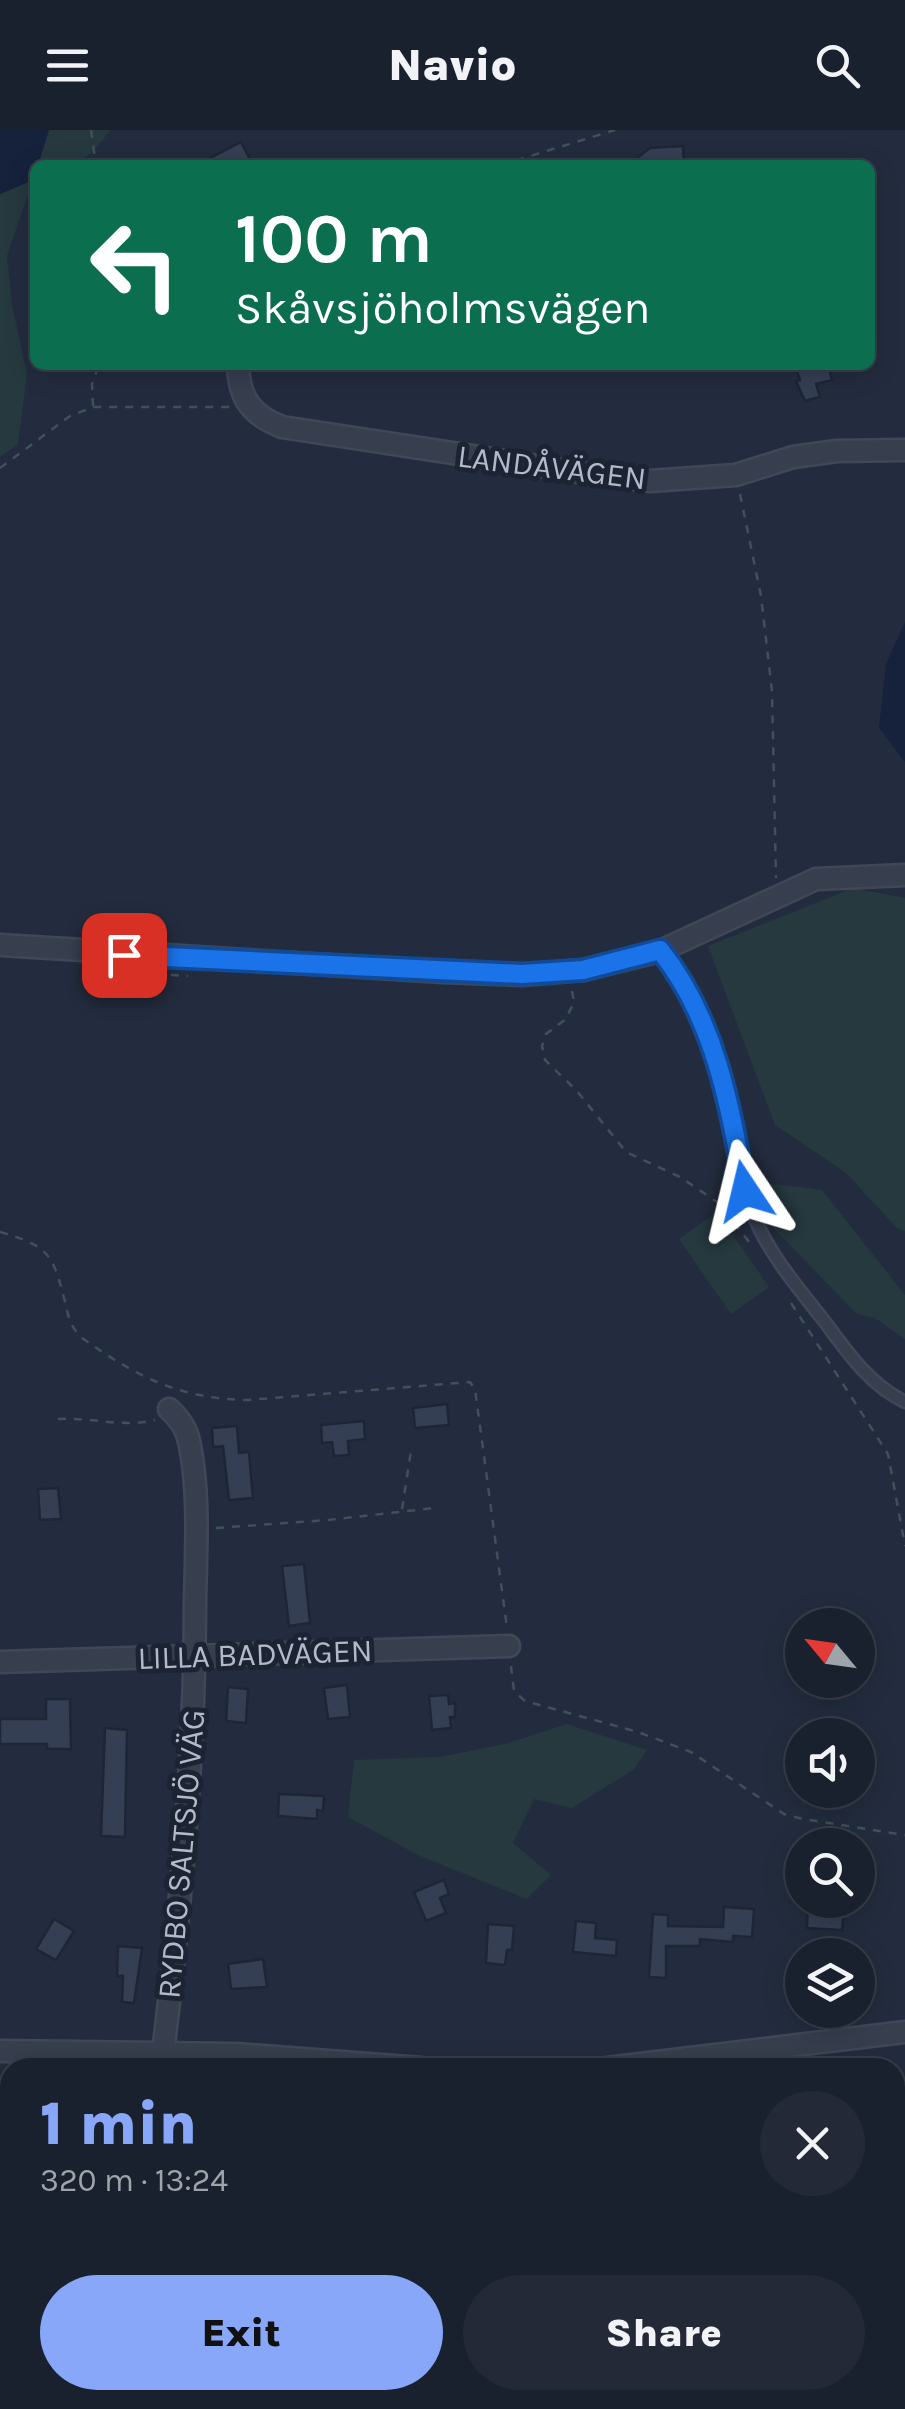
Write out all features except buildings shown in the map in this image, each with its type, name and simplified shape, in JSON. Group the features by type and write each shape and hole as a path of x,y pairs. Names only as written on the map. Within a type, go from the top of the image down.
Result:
{"street":[{"path":"238,370 240,391 250,408"},
{"name":"LANDÅVÄGEN","path":"250,408 270,422 303,432 650,481 736,475 793,457 838,451 905,450"},
{"path":"0,946 522,974 583,970 660,950 816,879 905,875"},
{"name":"RYDBO SALTSJÖ VÄG","path":"163,2053 181,1900 195,1656 196,1529 189,1441 182,1423 172,1412"},
{"name":"LILLA BADVÄGEN","path":"0,1662 509,1646"},
{"path":"689,2058 905,2032"},
{"path":"0,2051 289,2058"}],"lane":[{"path":"660,950 679,975 702,1018 733,1122 745,1191 760,1230 851,1357 880,1386 905,1402"}],"path":[{"path":"91,130 95,160"},
{"path":"517,160 615,130"},
{"path":"93,407 92,384 97,370"},
{"path":"0,468 70,416 93,407 250,408"},
{"path":"736,475 762,596 772,691 777,894"},
{"path":"87,970 199,976"},
{"path":"571,988 574,1002 566,1019 546,1034 542,1046 545,1060 578,1091 626,1152 680,1178 716,1202 751,1244"},
{"path":"0,1232 29,1240 48,1252 55,1264 73,1330 82,1338 151,1382 187,1394 213,1400 248,1400 470,1382 476,1389 514,1691 525,1702 638,1732 691,1752 784,1814 905,1835"},
{"path":"789,1298 888,1454 905,1546"},
{"path":"58,1419 135,1424 172,1412"},
{"path":"402,1510 411,1451"},
{"path":"196,1529 434,1508"}],"shaded area":[{"path":"49,130 110,130 80,160 40,160"},
{"path":"30,181 7,256 12,304 27,374 18,444 0,457 0,194"},
{"path":"853,888 905,898 905,1231 897,1228 846,1173 775,1125 708,946"},
{"path":"761,1182 822,1190 905,1295 905,1339 875,1318 857,1314 771,1226"},
{"path":"717,1212 769,1287 731,1314 679,1239"},
{"path":"567,1724 647,1750 634,1769 572,1808 534,1799 513,1843 551,1875 527,1899 420,1856 348,1817 354,1760 440,1757 505,1744"}],"water":[{"path":"0,130 49,130 40,160 30,160 30,181 0,194"},
{"path":"905,622 905,762 879,728 886,664"}],"route":[{"path":"124,955 522,974 583,970 660,950 679,975 702,1018 733,1122 745,1191"}]}
